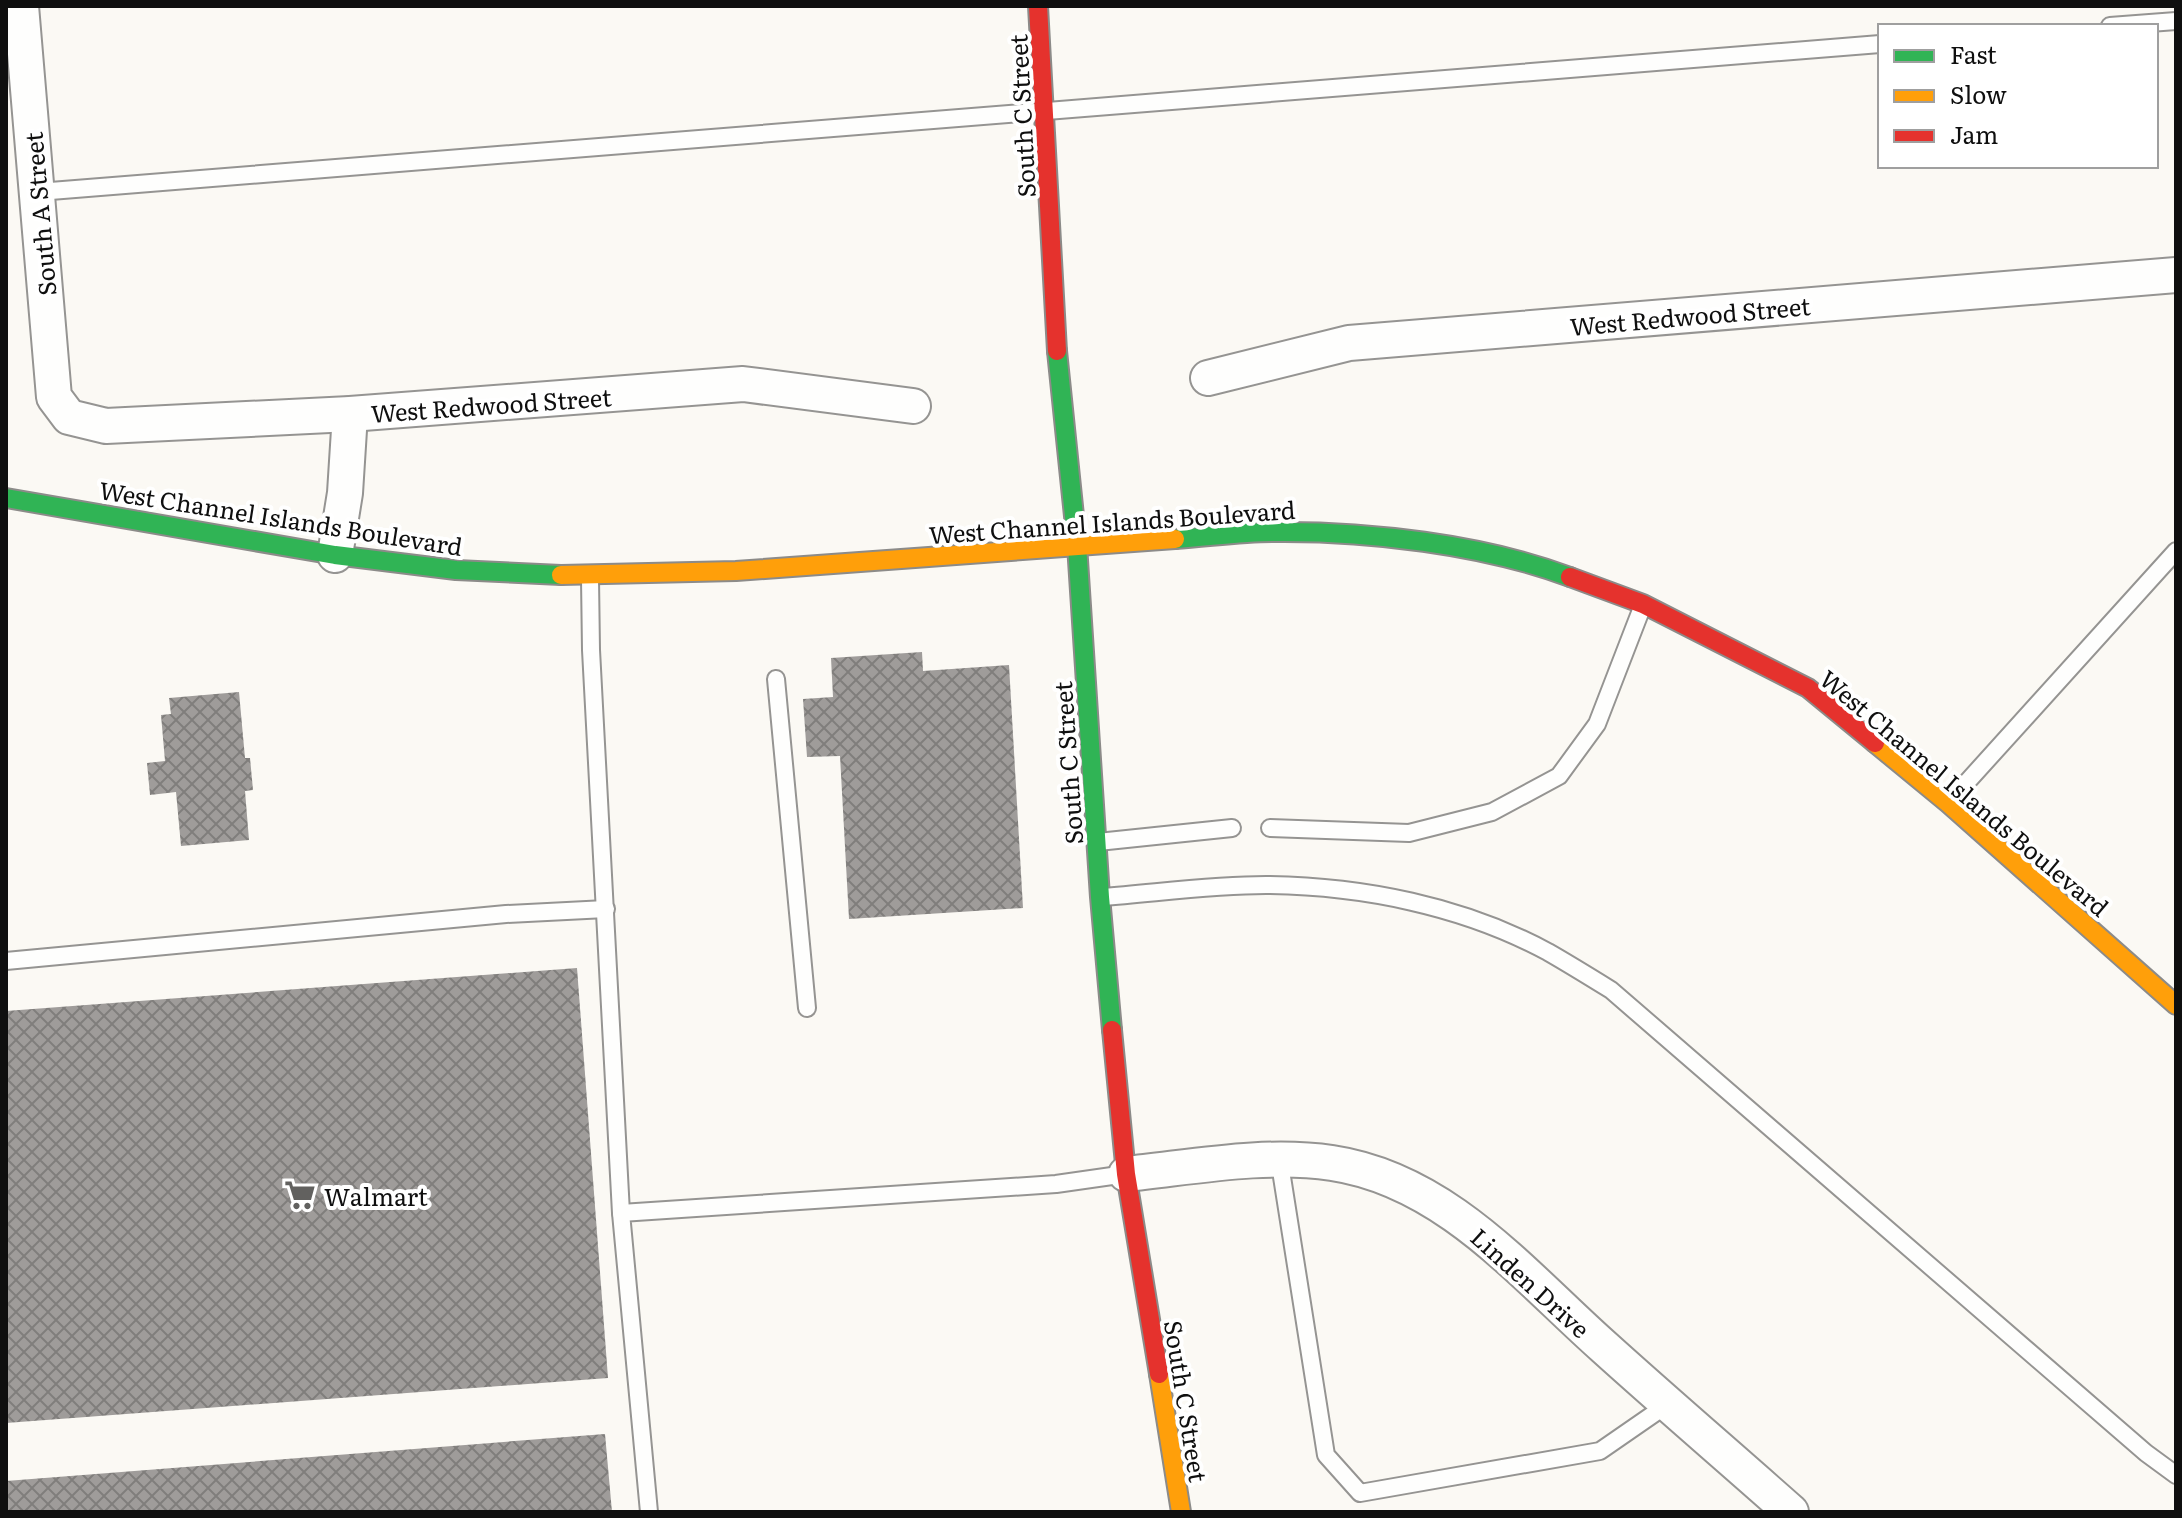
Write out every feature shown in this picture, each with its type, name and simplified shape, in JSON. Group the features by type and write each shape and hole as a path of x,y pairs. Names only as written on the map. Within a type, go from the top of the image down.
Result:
{"main road":[{"name":"South C Street","path":"1038,6 1057,358 1077,545 1100,897 1126,1174 1181,1512"},
{"name":"West Channel Islands Boulevard","path":"6,498 335,555 456,570 590,576 736,571 1272,532 1364,535 1455,548 1546,568 1643,604 1808,688 1948,803 2176,1005"}],"street":[{"name":"South A Street","path":"21,6 54,397 69,417"},
{"name":"West Redwood Street","path":"1208,378 1349,343 2176,275"},
{"name":"West Redwood Street","path":"69,417 106,426 350,414 743,384 913,406"},
{"path":"335,555 345,493 350,414"},
{"name":"Linden Drive","path":"1126,1174 1279,1158 1333,1163 1382,1175 1439,1204 1498,1246 1602,1346 1791,1512"}],"lane":[{"path":"2136,24 2176,21"},
{"path":"38,192 1878,44"},
{"path":"1948,803 2176,551"},
{"path":"590,576 591,650 621,1213 649,1512"},
{"path":"1270,828 1409,833 1492,812 1559,776 1597,724 1643,604"},
{"path":"776,679 807,1008"},
{"path":"1096,843 1232,828"},
{"path":"1100,897 1265,885 1347,890 1418,903 1488,926 1546,951 1611,990 2146,1453 2176,1475"},
{"path":"6,961 491,915 606,909"},
{"path":"1279,1158 1326,1455 1360,1493 1600,1451 1668,1404"},
{"path":"621,1213 1056,1184 1126,1174"}],"building":[{"path":"922,652 923,671 1009,665 1023,908 849,919 840,756 807,757 803,699 833,697 831,658"},
{"path":"239,692 245,758 250,758 253,790 245,791 249,840 181,846 176,792 150,795 147,763 165,761 161,715 171,714 169,698"},
{"name":"Walmart","path":"577,968 608,1378 6,1423 6,1011"},
{"path":"605,1434 612,1512 6,1512 6,1481"}],"traffic: fast":[{"path":"1057,351 1077,545 1112,1030"},
{"path":"6,498 335,555 456,570 561,575"},
{"path":"1175,539 1274,532 1385,537 1500,556 1570,577"}],"traffic: slow":[{"path":"561,575 736,571 1175,539"},
{"path":"1875,743 1948,803 2176,1005"},
{"path":"1159,1374 1181,1512"}],"traffic: jam":[{"path":"1038,6 1057,351"},
{"path":"1570,577 1643,604 1808,688 1875,743"},
{"path":"1112,1030 1126,1174 1159,1374"}],"place":[{"name":"Walmart","path":"300,1195"}]}
